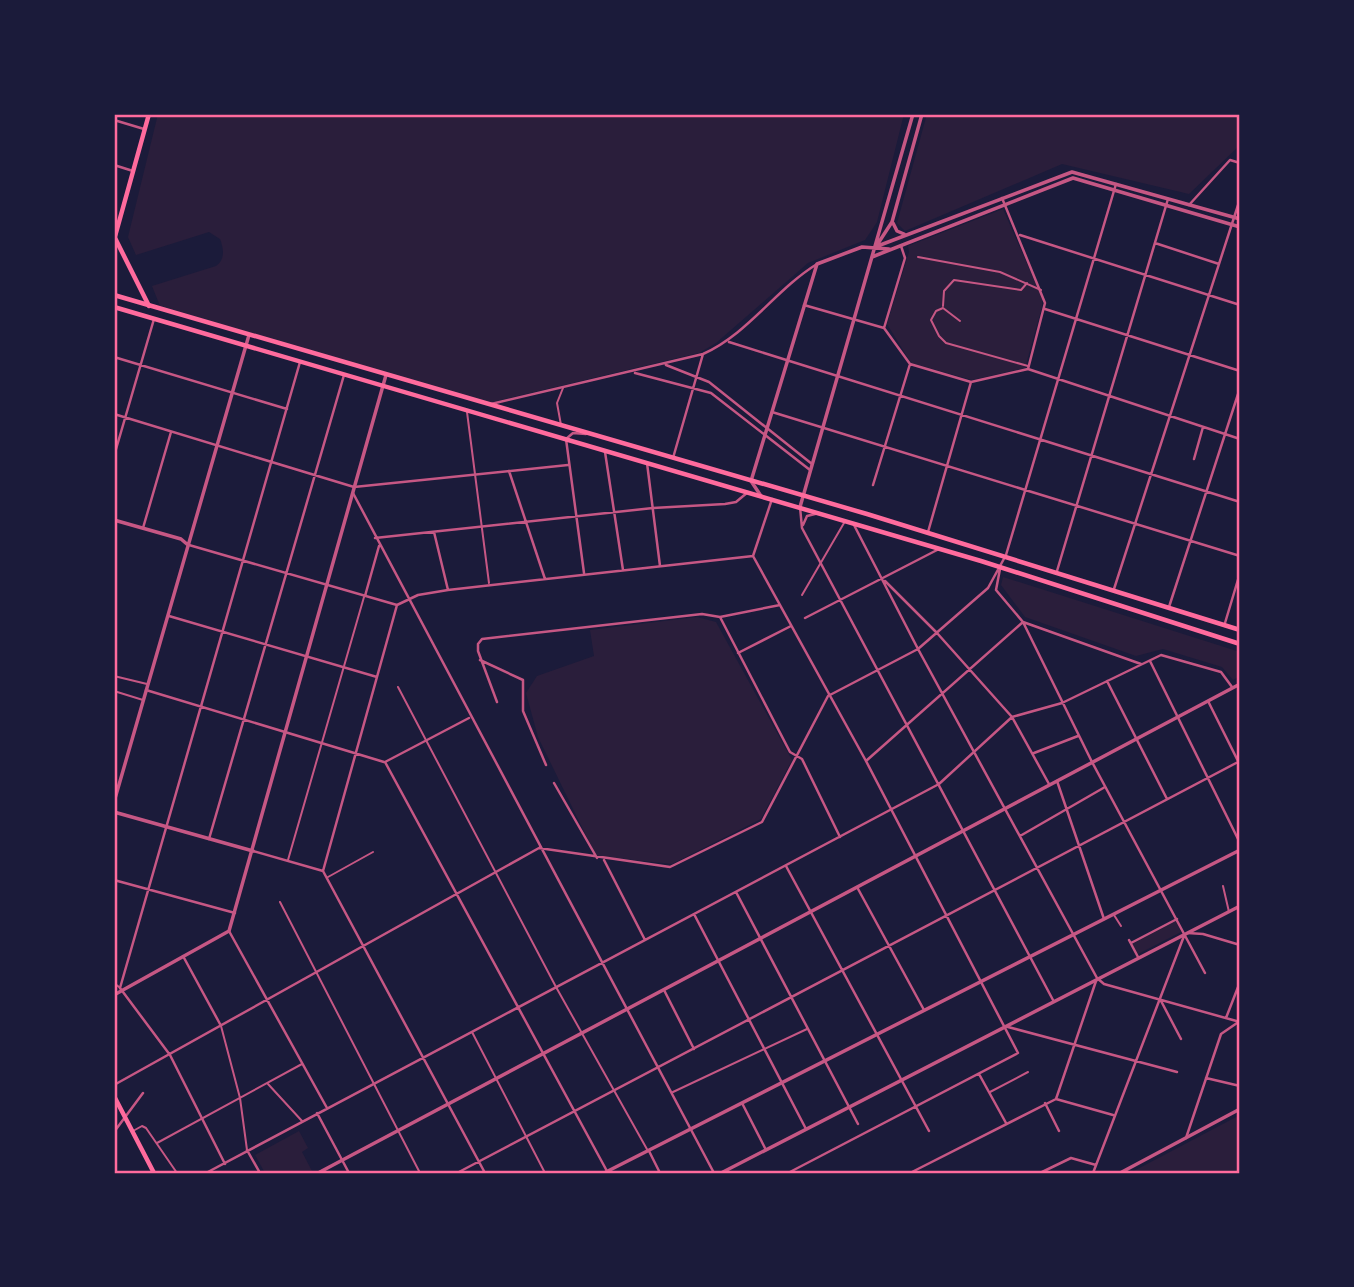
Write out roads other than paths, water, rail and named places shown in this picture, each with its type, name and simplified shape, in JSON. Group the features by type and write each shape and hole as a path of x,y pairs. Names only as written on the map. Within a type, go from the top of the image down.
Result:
{"main road":[{"path":"149,114 114,239 149,306"},
{"path":"114,295 1006,555 1240,630"},
{"path":"114,307 800,507 1240,643"},
{"path":"114,1096 154,1173"}],"street":[{"path":"913,114 800,507 802,528 1054,1000"},
{"path":"875,247 892,222 922,114"},
{"path":"114,120 145,129"},
{"path":"1189,205 1230,160 1240,163"},
{"path":"114,165 133,171"},
{"path":"875,247 1072,172 1240,219"},
{"path":"872,257 1070,179 1240,227"},
{"path":"114,1085 540,848 604,860 670,867 762,822 828,696 918,649 988,588 1006,555 1116,184"},
{"path":"1002,198 1041,289 1045,309 1028,368"},
{"path":"1113,589 1240,199"},
{"path":"1057,571 1168,200"},
{"path":"892,222 897,231 906,235"},
{"path":"1020,235 1240,305"},
{"path":"1155,243 1219,264"},
{"path":"884,328 905,258 901,246"},
{"path":"488,404 703,354 729,342 776,296 817,264 862,247 891,250"},
{"path":"918,257 1000,272 1041,289"},
{"path":"761,496 751,481 817,264"},
{"path":"943,308 944,291 954,280 1021,290 1027,282"},
{"path":"804,305 884,328 910,364 971,382 1028,368"},
{"path":"943,308 960,321"},
{"path":"943,308 936,311 932,320 939,337 946,343 1240,439"},
{"path":"1045,309 1240,371"},
{"path":"114,456 154,319"},
{"path":"114,802 249,335"},
{"path":"729,342 1240,502"},
{"path":"673,458 703,354"},
{"path":"114,357 286,409"},
{"path":"121,989 300,362"},
{"path":"664,364 715,386 812,464"},
{"path":"873,485 910,364"},
{"path":"631,372 694,387 715,395 810,470"},
{"path":"209,839 344,374"},
{"path":"114,995 229,931 386,375"},
{"path":"928,532 971,382"},
{"path":"562,426 557,403 563,388"},
{"path":"1169,607 1240,388"},
{"path":"467,411 489,585"},
{"path":"772,412 1240,556"},
{"path":"114,414 353,489 568,465"},
{"path":"1194,459 1203,427"},
{"path":"143,528 171,432"},
{"path":"584,575 566,439 573,433 593,435"},
{"path":"605,451 623,570"},
{"path":"647,463 660,566"},
{"path":"509,471 545,579"},
{"path":"353,489 379,546 469,718 714,1173"},
{"path":"375,538 653,508 726,504 736,502 748,492"},
{"path":"772,499 753,555 866,761 1018,1053 788,1173"},
{"path":"802,528 807,516 820,513"},
{"path":"114,520 181,539 188,545 397,605 408,599 448,590 753,555"},
{"path":"802,595 845,521"},
{"path":"853,523 942,694 1097,978 1104,984 1240,1022"},
{"path":"433,532 448,590"},
{"path":"288,861 379,546"},
{"path":"805,618 940,549"},
{"path":"996,590 1000,578 999,567"},
{"path":"1224,625 1240,573"},
{"path":"882,579 937,633 1012,717 1034,753 1049,785"},
{"path":"988,588 996,590 1023,622 1078,736 1205,973"},
{"path":"323,871 397,605"},
{"path":"496,702 481,660 478,643 482,639 707,613 720,617 780,605"},
{"path":"168,616 377,677"},
{"path":"720,617 790,752 802,759 840,837"},
{"path":"1023,622 1141,664"},
{"path":"866,761 1023,622"},
{"path":"738,653 791,626"},
{"path":"206,1173 939,784 1012,717 1062,703 1163,655 1226,674 1233,688"},
{"path":"481,660 523,680 523,711 546,765"},
{"path":"1149,660 1240,843"},
{"path":"114,676 202,707 385,762 607,1173 1240,850"},
{"path":"1107,681 1167,799"},
{"path":"318,1173 1240,684"},
{"path":"398,687 556,987 660,1173"},
{"path":"114,691 143,700"},
{"path":"457,1173 1240,762 1208,701"},
{"path":"385,762 469,718"},
{"path":"1034,753 1078,736"},
{"path":"1056,781 1104,919"},
{"path":"554,783 597,858"},
{"path":"1020,836 1105,787"},
{"path":"114,812 323,871 485,1173"},
{"path":"327,878 373,852"},
{"path":"604,860 645,940"},
{"path":"786,866 929,1131"},
{"path":"114,880 235,913"},
{"path":"857,886 924,1010"},
{"path":"1223,886 1230,912"},
{"path":"736,892 858,1124"},
{"path":"280,902 314,973 400,1130 420,1173"},
{"path":"722,1173 1240,906"},
{"path":"694,914 806,1129"},
{"path":"1114,914 1121,926"},
{"path":"1138,957 1130,941 1177,919"},
{"path":"229,931 327,1108"},
{"path":"1185,933 1203,934 1240,946"},
{"path":"1093,1173 1185,933"},
{"path":"183,956 220,1026 240,1098 247,1150 260,1173"},
{"path":"1056,1099 1097,978"},
{"path":"1226,1018 1240,982"},
{"path":"114,983 170,1055 225,1165"},
{"path":"664,990 694,1049"},
{"path":"1160,999 1181,1039"},
{"path":"1186,1138 1221,1034 1240,1022"},
{"path":"1005,1026 1177,1072"},
{"path":"671,1093 808,1029"},
{"path":"472,1032 545,1173"},
{"path":"157,1143 303,1064"},
{"path":"989,1092 1028,1072"},
{"path":"979,1074 1007,1124"},
{"path":"1206,1078 1240,1086"},
{"path":"268,1083 302,1121"},
{"path":"114,1132 143,1093"},
{"path":"910,1173 1056,1099 1114,1116"},
{"path":"742,1102 766,1150"},
{"path":"1045,1103 1059,1131"},
{"path":"1120,1173 1240,1109"},
{"path":"317,1113 349,1173"},
{"path":"132,1131 142,1126 177,1173"},
{"path":"1040,1173 1071,1158 1096,1165"}]}
